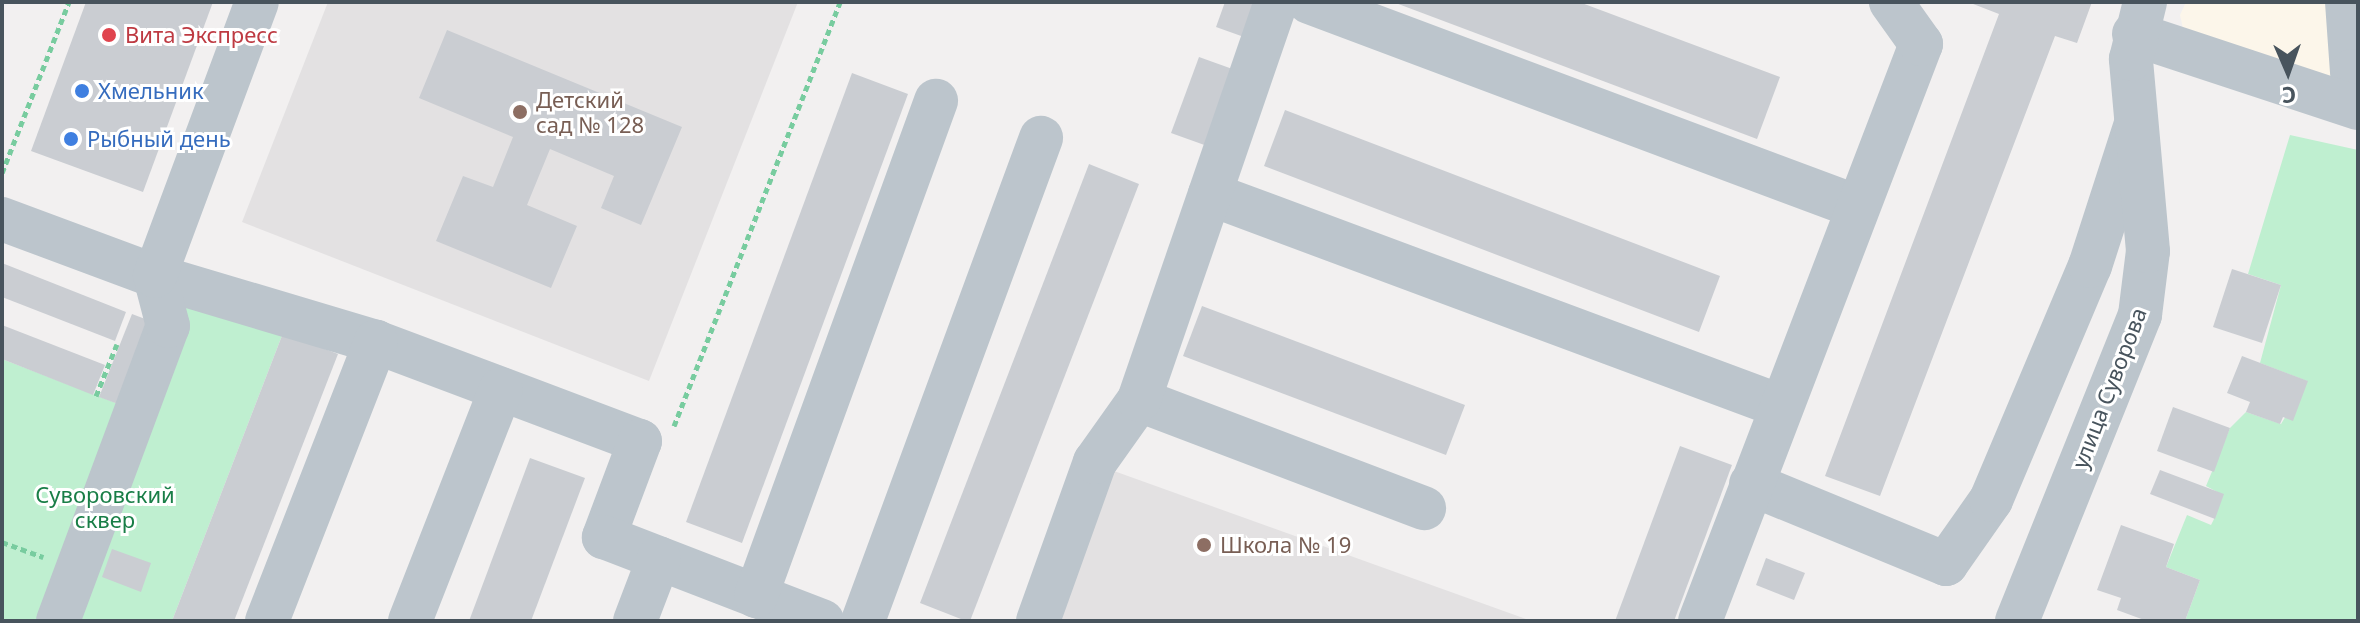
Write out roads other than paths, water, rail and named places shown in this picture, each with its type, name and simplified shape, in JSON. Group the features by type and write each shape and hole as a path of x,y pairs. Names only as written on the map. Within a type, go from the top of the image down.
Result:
{"street":[{"path":"58,621 168,326 155,276 257,2"},
{"path":"1038,621 1095,462 1139,400 1276,2"},
{"path":"1309,2 1857,207"},
{"path":"1700,621 1921,44 1891,2"},
{"path":"2347,2 2352,71 2358,86"},
{"path":"2140,18 2358,108"},
{"name":"улица Суворова","path":"2017,621 2140,315 2148,251 2136,124 2140,18"},
{"path":"756,596 936,101"},
{"path":"1751,484 1946,564 1991,500 2090,266 2136,124"},
{"path":"863,621 1041,138"},
{"path":"1210,194 1780,406"},
{"path":"2,219 155,276 376,342 640,441 604,537 822,621"},
{"path":"267,621 376,342"},
{"path":"410,621 501,389"},
{"path":"1139,400 1424,508"},
{"path":"635,621 659,558"}],"place":[{"name":"Вита Экспресс","path":"109,35"},
{"name":"Хмельник","path":"82,91"},
{"name":"Детский сад № 128","path":"520,112"},
{"name":"Рыбный день","path":"71,139"},
{"name":"Школа № 19","path":"1204,545"}],"park label":[{"name":"Суворовский сквер","path":"105,506"}]}
